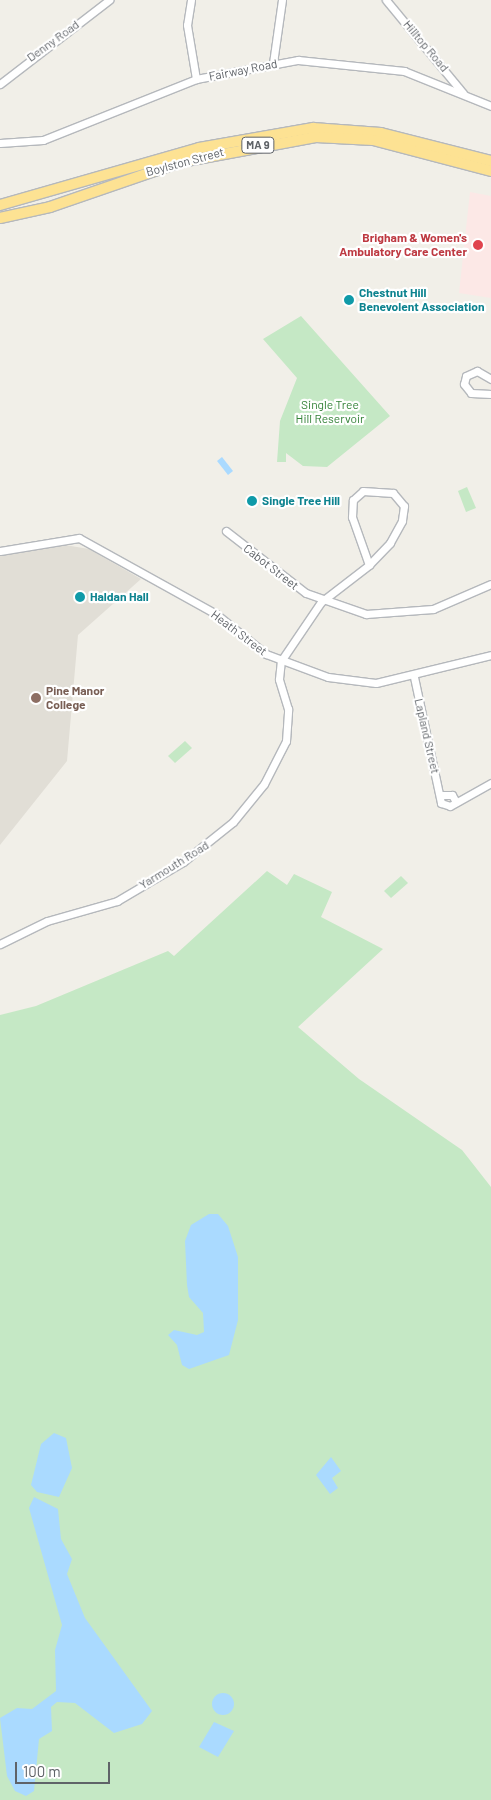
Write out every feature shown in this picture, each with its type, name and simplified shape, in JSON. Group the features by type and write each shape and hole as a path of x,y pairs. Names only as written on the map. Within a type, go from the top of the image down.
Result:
{"highway":[{"name":"Boylston Street","path":"0,205 199,148 308,129 381,133 491,161"},
{"name":"Boylston Street","path":"0,218 46,208 181,162 310,138 373,140 491,171"}],"street":[{"name":"Denny Road","path":"0,84 109,0"},
{"path":"191,0 187,25 196,79"},
{"path":"273,63 282,0"},
{"name":"Hilltop Road","path":"386,0 462,93"},
{"name":"Fairway Road","path":"0,143 43,140 196,79 273,63 333,61 373,65 422,77 491,106"},
{"path":"491,379 477,371 466,376 464,384 471,393 491,394"},
{"path":"281,661 321,602 369,564 390,543 402,522 404,506 393,493 363,491 352,503 369,564"},
{"name":"Cabot Street","path":"226,531 290,584 321,602 366,614 408,614 457,601 491,584"},
{"name":"Heath Street","path":"0,551 79,538 208,609 281,661 353,682 414,677 491,655"},
{"name":"Yarmouth Road","path":"0,944 47,920 117,901 183,862 233,822 264,784 286,741 288,709 279,679 281,661"},
{"name":"Lapland Street","path":"414,677 441,795"},
{"path":"456,802 452,795 441,795 444,806 456,802 491,783"}],"shaded area":[{"name":"Brigham & Women's Ambulatory Care Center","path":"470,192 491,196 491,298 459,293"},
{"name":"Pine Manor College","path":"65,545 89,549 141,579 78,635 67,761 0,845 0,556"}],"green space":[{"name":"Single Tree Hill Reservoir","path":"301,316 390,416 327,467 303,466 286,453 286,462 277,462 280,421 297,378 263,339"},
{"path":"467,487 476,508 466,512 458,491"},
{"path":"185,741 192,748 175,763 168,756"},
{"path":"267,871 287,885 294,874 332,892 321,917 383,949 298,1027 359,1079 462,1150 491,1187 491,1800 0,1800 0,1015 36,1006 168,951 174,956"},
{"path":"401,876 408,883 391,898 384,891"}],"water":[{"path":"222,457 233,471 228,475 217,461"},
{"path":"209,1214 218,1214 228,1226 238,1257 238,1320 229,1355 189,1369 182,1365 177,1345 168,1335 174,1330 197,1335 204,1332 203,1313 189,1297 185,1241 191,1225"},
{"path":"54,1433 66,1438 72,1468 59,1497 37,1492 31,1485 41,1444"},
{"path":"331,1457 341,1471 332,1478 338,1488 330,1494 316,1475"},
{"path":"34,1497 58,1509 61,1539 72,1559 67,1574 85,1618 152,1711 142,1724 114,1733 75,1703 57,1702 51,1707 52,1731 39,1739 34,1791 26,1796 15,1791 7,1776 0,1718 17,1708 32,1709 56,1691 55,1650 62,1625 29,1508"},
{"path":"223,1693 231,1696 234,1704 231,1712 223,1715 215,1712 212,1704 215,1696"},
{"path":"214,1722 234,1731 218,1757 199,1747"}],"place":[{"name":"Brigham & Women's Ambulatory Care Center","path":"478,245"},
{"name":"Chestnut Hill Benevolent Association","path":"349,300"},
{"name":"Single Tree Hill","path":"252,501"},
{"name":"Haldan Hall","path":"80,597"},
{"name":"Pine Manor College","path":"36,698"}]}
